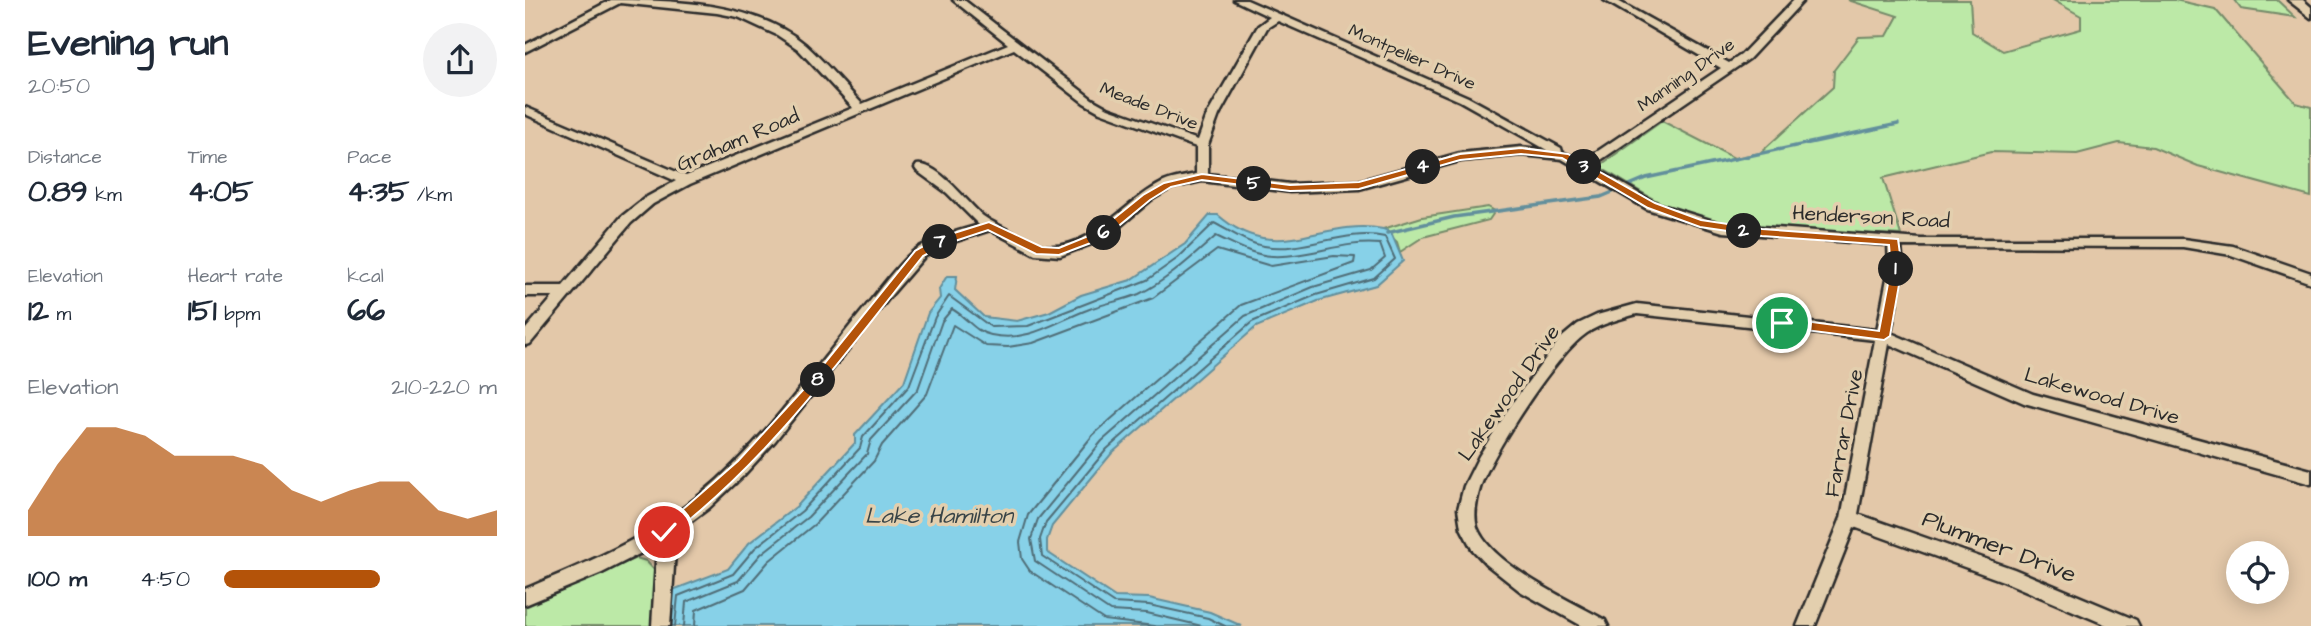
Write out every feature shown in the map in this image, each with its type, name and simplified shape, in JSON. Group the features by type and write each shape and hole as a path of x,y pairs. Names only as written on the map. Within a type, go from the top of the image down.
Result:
{"main road":[{"path":"2295,0 2311,14"}],"street":[{"path":"525,49 618,0 717,10 764,24 801,47 860,108"},
{"name":"Meade Drive","path":"958,0 1104,110 1202,145 1202,177"},
{"name":"Montpelier Drive","path":"1240,0 1464,99 1565,156"},
{"path":"1609,0 1729,68"},
{"name":"Manning Drive","path":"1583,167 1745,57 1799,0"},
{"path":"1202,145 1213,115 1256,37 1263,26 1277,17"},
{"name":"Graham Road","path":"525,340 626,220 649,201 686,181 1015,45"},
{"path":"525,110 686,181"},
{"name":"Henderson Road","path":"921,168 951,190 989,226 1040,251 1059,251 1100,236 1147,197 1167,185 1202,177 1290,188 1325,188 1359,185 1460,157 1521,151 1565,156 1651,206 1700,223 1762,233 1894,242 2183,243 2233,251 2311,278"},
{"path":"525,597 664,532 702,503 743,465 808,393 919,254 942,241 989,226"},
{"name":"Farrar Drive","path":"1805,626 1849,518 1896,268 1894,242"},
{"path":"525,291 564,291"},
{"name":"Lakewood Drive","path":"1599,626 1511,574 1484,550 1468,526 1467,495 1478,468 1565,343 1593,323 1637,309 1884,336 2029,399 2311,477"},
{"name":"Plummer Drive","path":"1849,518 2008,575 2130,626"},
{"path":"661,626 666,551 664,532"}],"green space":[{"path":"1848,0 1970,0 1972,32 2003,51 2081,29 2081,16 2053,0 2175,0 2215,9 2296,103 2311,107 2311,197 2198,166 2153,147 2119,143 2077,154 1991,152 1883,178 1901,235 1817,233 1759,229 1704,219 1658,202 1603,169 1602,164 1662,121 1734,158 1760,153 1833,87 1834,70 1859,37 1887,36 1898,16"},
{"path":"2234,0 2277,0 2295,17 2241,9"},
{"path":"1488,207 1495,211 1489,220 1423,237 1400,252 1397,242 1383,229 1422,217"},
{"path":"636,558 646,561 657,573 653,626 525,626 525,607"}],"water":[{"name":"Lake Hamilton","path":"1210,215 1218,215 1239,230 1260,237 1280,239 1339,229 1383,229 1391,232 1403,261 1376,285 1318,301 1256,327 1112,453 1052,526 1047,540 1047,552 1115,597 1149,598 1210,612 1242,626 668,626 670,591 728,569 749,543 797,506 855,443 855,435 904,382 928,313 940,298 939,289 947,276 957,276 955,290 984,317 1017,321 1049,312 1081,295 1131,280 1185,244"}],"waterway":[{"path":"1387,233 1454,217 1601,197 1646,178 1898,124"}],"route":[{"path":"664,532 702,503 743,465 808,393 919,254 942,241 989,226 1040,251 1059,251 1100,236 1147,197 1167,185 1202,177 1290,188 1325,188 1359,185 1460,157 1521,151 1544,153 1565,156 1651,206 1700,223 1762,233 1894,242 1896,268 1884,336 1782,323"}]}
